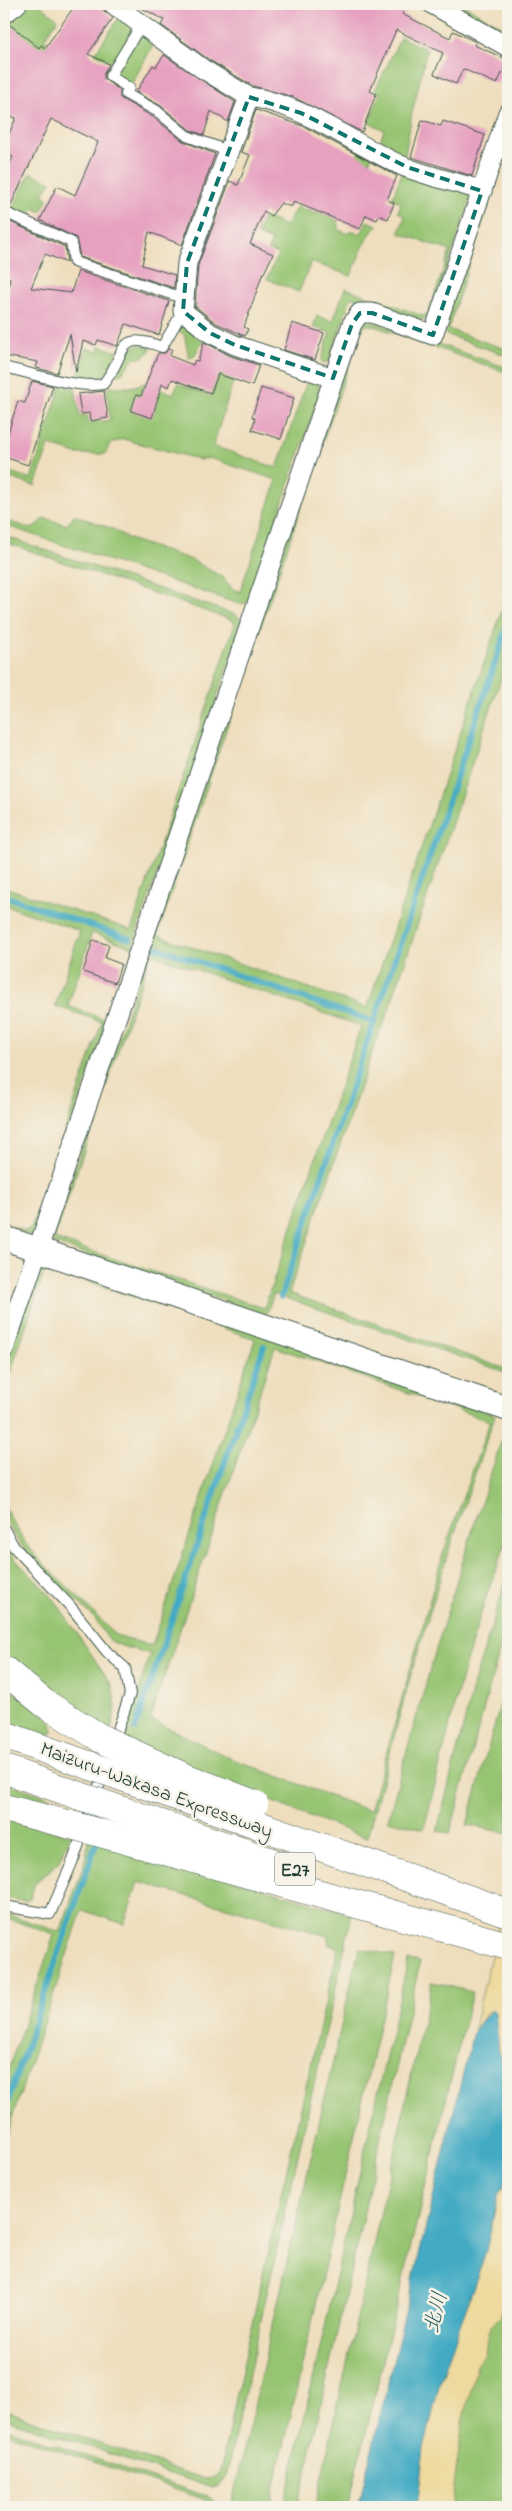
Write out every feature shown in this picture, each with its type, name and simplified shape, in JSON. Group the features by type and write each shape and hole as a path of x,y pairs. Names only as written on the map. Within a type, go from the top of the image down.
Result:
{"highway":[{"path":"4,1670 44,1703 102,1739 182,1776 250,1803 508,1896"},
{"name":"Maizuru-Wakasa Expressway","path":"4,1735 508,1913"},
{"name":"Maizuru-Wakasa Expressway","path":"4,1769 508,1945"},
{"path":"4,1808 508,1945"}],"street":[{"path":"4,14 17,4"},
{"path":"113,4 226,85 249,97 258,98 301,113 407,168 482,191"},
{"path":"432,4 508,47"},
{"path":"249,97 187,263 183,304 210,333 235,345 333,378"},
{"path":"4,1349 352,324 360,313 372,312 433,334 508,113"},
{"path":"4,1238 508,1409"}],"lane":[{"path":"141,25 110,76 129,88 126,94 157,111 187,136 228,151"},
{"path":"4,212 72,242 74,262 183,304 162,347 145,340 134,339 126,344 103,384 93,386 4,368"},
{"path":"4,1530 14,1547 72,1607 107,1652 125,1668 130,1694 74,1858 50,1914 4,1906"}],"highlighted area":[{"path":"249,97 258,98 301,113 407,167 482,191 433,335 372,313 360,313 352,324 333,378 235,345 210,333 183,311 187,263"}],"green space":[{"path":"27,4 39,4 58,19 44,39 67,54 35,74 4,50 4,22"},
{"path":"444,4 462,4 508,30 508,39"},
{"path":"121,15 155,42 131,85 116,76 113,63 95,53"},
{"path":"401,37 427,50 411,118 404,162 377,149 384,130 369,122 380,93 375,90"},
{"path":"508,134 508,145 448,329 508,350 508,356 447,335 443,330"},
{"path":"360,150 372,156 349,203 346,202 337,222 339,225 337,229 349,234 351,230 361,234 367,221 377,225 366,240 351,276 311,262 299,292 267,279 278,254 268,250 272,241 256,234 264,217 286,226 297,206 316,214 323,199 344,188"},
{"path":"403,171 473,193 429,318 416,320 351,297 329,361 325,363 321,361 330,333 313,327 317,316 333,321 345,288 423,316 428,313 450,251 399,233 405,216 398,212 401,203 392,198"},
{"path":"30,173 51,182 43,194 48,198 41,212 34,208 28,220 11,212"},
{"path":"184,321 205,337 194,356 189,358 184,334 176,330 180,322"},
{"path":"365,321 371,321 508,368 508,373 371,325 365,326 360,332 157,935 367,1008 508,592 508,658 384,1024 379,1032 289,1293 503,1368 508,1367 508,1373 274,1294 266,1315 50,1242 357,331","holes":["151,954 361,1026 264,1308 54,1239"]},
{"path":"141,345 151,348 148,353 140,358 134,358 121,374 115,374 128,351"},
{"path":"100,346 118,352 101,380 92,382 77,379 86,348 97,352"},
{"path":"229,350 242,353 213,446 277,468 308,378 318,383 320,393 250,597 246,603 239,604 4,525 4,520 32,529 44,518 67,525 74,515 113,529 129,539 192,560 222,577 233,589 240,592 277,480 209,458 201,460 123,439 110,444 105,454 76,454 49,445 35,486 4,476 4,470 31,479 61,385 75,389 80,416 87,415 89,423 110,420 107,389 110,387 131,387 145,383 173,394 178,384 211,396"},
{"path":"4,536 236,615 241,620 241,627 132,947 92,933 68,1006 107,1020 32,1236 4,1226 4,1223 25,1231 31,1229 102,1022 55,1006 80,931 4,905 4,887 131,930 235,624 232,620 4,542"},
{"path":"44,1261 495,1415 447,1556 409,1681 367,1838 197,1773 123,1738 150,1654 122,1646 108,1638 94,1618 26,1551 7,1521 4,1506 26,1544 116,1635 152,1646 255,1339 46,1267 4,1391 4,1373 40,1264","holes":["275,1347 490,1421 443,1554 370,1811 230,1758 150,1719"]},
{"path":"508,1421 508,1537 487,1594 463,1672 424,1829 388,1820 445,1619"},
{"path":"4,1543 15,1559 54,1599 112,1685 116,1707 110,1733 12,1665 4,1656"},
{"path":"508,1574 508,1619 450,1833 437,1831 476,1675"},
{"path":"508,1676 508,1833 467,1825"},
{"path":"4,1684 50,1719 53,1732 46,1736 4,1721"},
{"path":"4,1782 53,1799 46,1809 4,1798"},
{"path":"4,1820 71,1835 58,1863 35,1883 30,1898 25,1901 4,1898"},
{"path":"90,1837 352,1915 226,2476 217,2487 212,2488 4,2418 4,2410 204,2479 215,2478 220,2472 265,2264 338,1948 329,1945 328,1936 138,1882 124,1924 82,1910 4,2142 4,2082 54,1935 4,1917 4,1913 60,1932 84,1864"},
{"path":"359,1948 395,1956 270,2507 231,2507"},
{"path":"408,1960 420,1962 298,2507 284,2507"},
{"path":"432,1982 472,1992 348,2507 315,2507"},
{"path":"508,2275 508,2507 451,2507 463,2421 478,2361 485,2354 491,2325 501,2316"},
{"path":"4,2428 209,2497 214,2501 216,2507 212,2507 206,2500 4,2432"}],"sand":[{"path":"508,1885 508,2075 499,2052 495,2012 488,2011 473,2032"},
{"path":"508,2177 508,2275 501,2316 491,2325 485,2354 478,2361 463,2421 451,2507 417,2507 424,2448 440,2382 486,2251 498,2196"}],"water":[{"name":"北川","path":"492,2009 495,2012 499,2052 508,2075 508,2177 498,2196 486,2251 440,2382 424,2449 417,2507 358,2507 473,2032"}],"building":[{"path":"76,4 96,4 113,18 88,54 109,64 104,73 104,79 120,90 120,98 153,117 183,141 215,154 182,245 149,232 142,265 175,275 174,288 80,257 76,238 40,220 57,186 75,195 98,142 51,119 10,207 4,205 4,176 13,157 4,153 4,145 16,118 4,114 4,25 9,24 39,48 41,45 45,48"},
{"path":"134,4 409,4 402,14 450,38 453,31 476,42 474,45 508,60 497,84 463,69 456,84 434,74 443,53 396,30 370,91 376,94 362,132 293,97 253,86 209,60 161,25 164,20"},
{"path":"164,55 235,102 228,122 211,111 204,135 190,130 161,106 136,92 153,65 156,67"},
{"path":"256,110 303,126 397,176 387,200 394,203 388,219 379,215 377,220 366,215 360,229 294,202 291,207 281,203 271,216 264,211 250,244 273,254 263,273 244,327 248,329 245,336 216,323 195,306 198,265 230,181 238,185 250,155 241,152"},
{"path":"422,120 441,126 443,121 485,135 472,176 411,157"},
{"path":"4,219 65,247 67,263 45,254 31,288 71,293 78,271 169,301 159,335 126,324 117,346 98,340 96,345 83,341 76,372 70,334 57,373 36,368 38,362 4,356 4,318 10,278 4,275"},
{"path":"292,323 324,333 315,360 284,350"},
{"path":"204,342 231,356 259,365 252,386 218,374 211,393 172,379 169,387 162,384 152,418 131,411 136,395 141,396 158,353 165,353 169,348 172,349 170,356 193,365 195,360 198,361"},
{"path":"32,381 53,386 28,465 4,457 4,446 18,401 25,403"},
{"path":"261,388 294,398 281,439 252,430 255,418 252,417"},
{"path":"104,391 108,418 90,421 89,413 81,414 78,394"},
{"path":"93,940 109,945 105,958 121,964 115,983 83,972"}],"waterway":[{"path":"281,1297 508,624"},
{"path":"4,896 130,939"},
{"path":"155,947 374,1022"},
{"path":"135,1729 264,1346"},
{"path":"4,2112 97,1841"}]}
